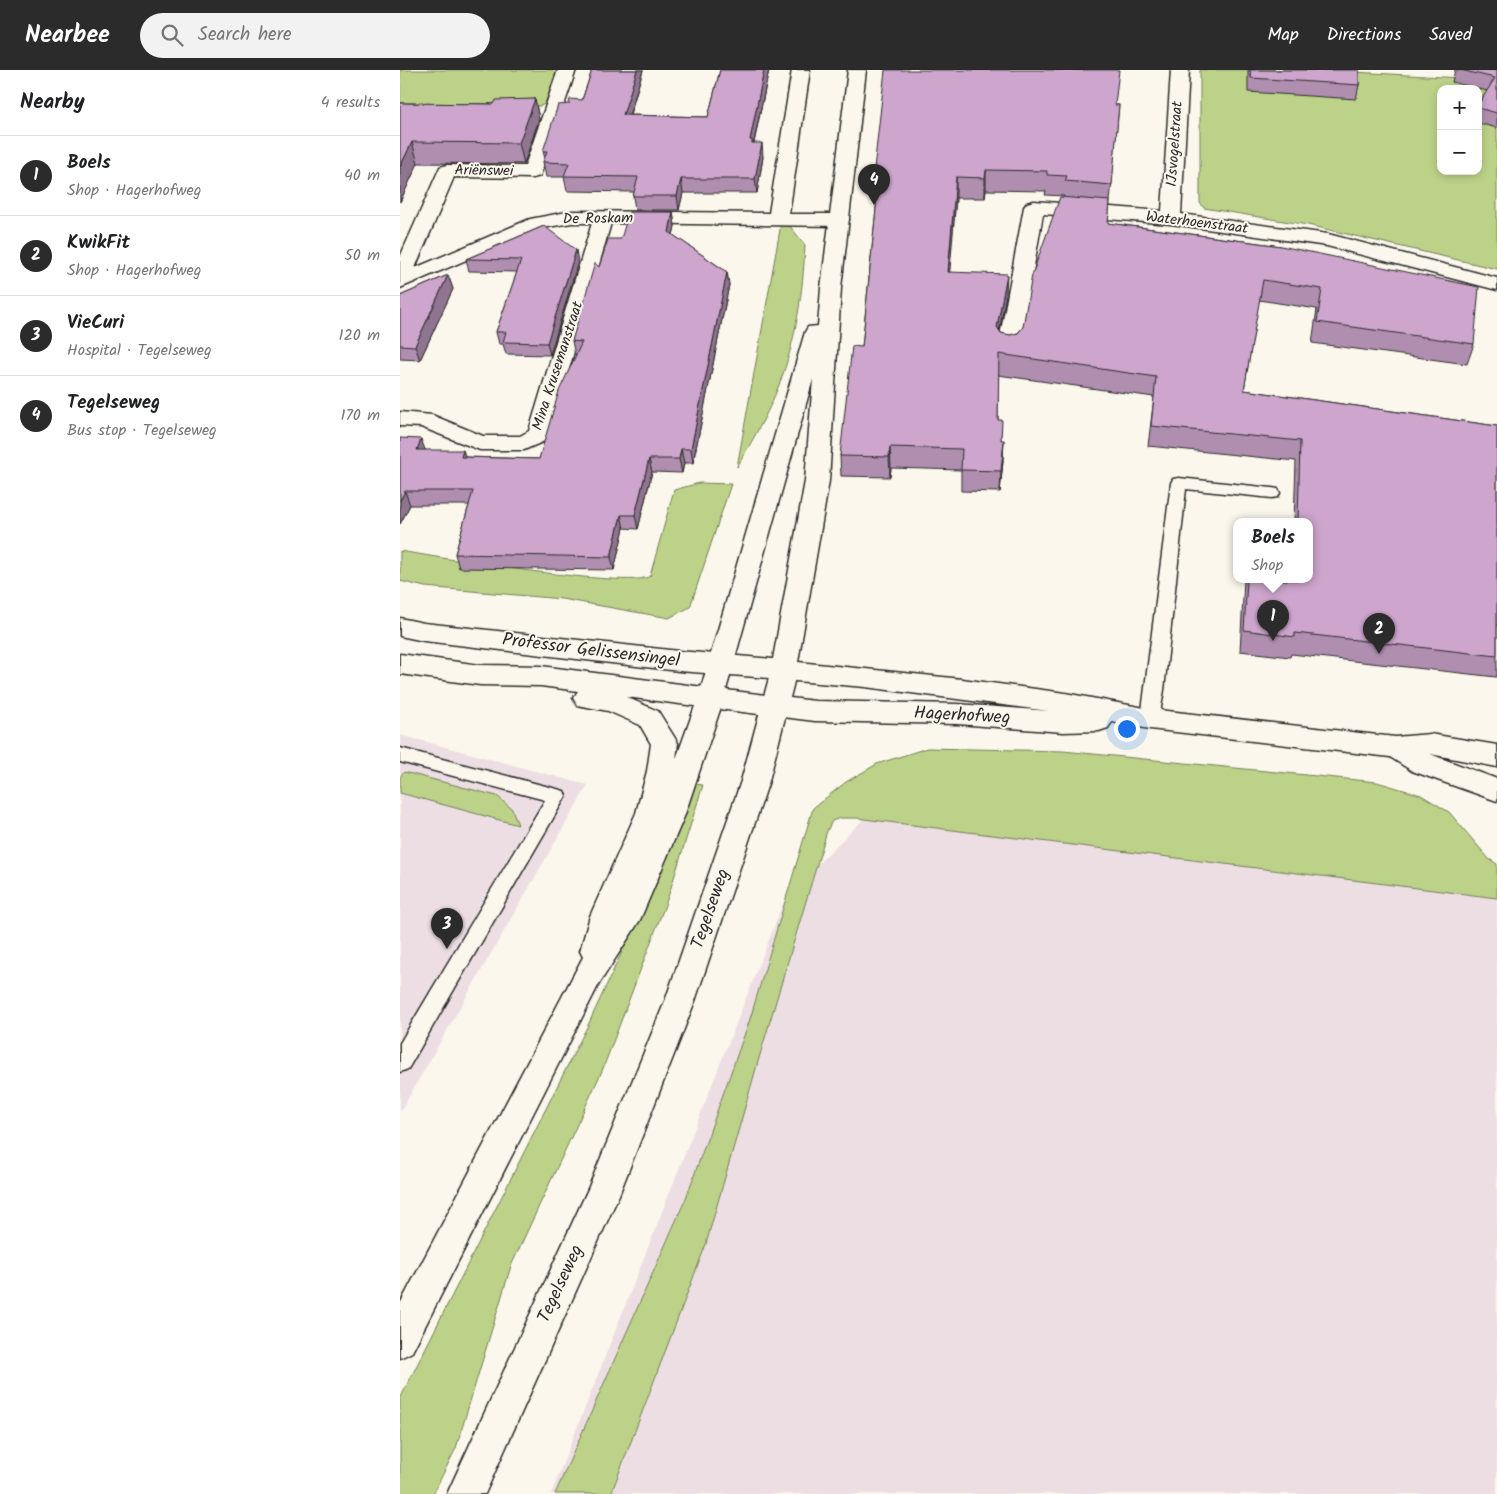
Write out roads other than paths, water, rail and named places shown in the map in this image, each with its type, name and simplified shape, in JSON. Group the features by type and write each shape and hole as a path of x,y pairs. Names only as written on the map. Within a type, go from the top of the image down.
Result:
{"street":[{"name":"Ariënswei","path":"400,281 447,171 533,172 568,70"},
{"path":"778,219 801,70"},
{"name":"Tegelseweg","path":"466,1494 602,1195 680,1001 755,781 784,670 816,481 831,288 857,70"},
{"name":"IJsvogelstraat","path":"1171,218 1180,70"},
{"name":"Waterhoenstraat","path":"1009,347 1034,207 1171,218 1328,240 1497,284"},
{"name":"De Roskam","path":"400,281 537,223 572,217 839,220"},
{"name":"Mina Krusemanstraat","path":"400,420 424,420 480,443 524,443 539,435 604,218"},
{"name":"Tegelseweg","path":"400,1340 588,975 625,920 670,817 722,665 817,327 831,288"},
{"name":"Professor Gelissensingel","path":"400,626 424,632 722,665 784,670"},
{"name":"Professor Gelissensingel","path":"400,664 480,675 540,676 775,706"},
{"name":"Hagerhofweg","path":"784,670 865,677 1028,698 1150,718 1395,748 1430,744 1497,756"},
{"path":"480,675 534,691 612,702 649,718 665,743 661,771 650,813 605,916 588,975"},
{"name":"Hagerhofweg","path":"775,706 815,711 957,714 1063,722 1150,718"},
{"name":"Hagerhofweg","path":"1395,748 1422,763 1497,788"}],"lane":[{"path":"1150,718 1155,690 1179,483 1272,493"},
{"path":"400,755 557,796 400,1062"}],"place":[{"name":"Tegelseweg","path":"874,205"},
{"name":"Boels","path":"1273,641"},
{"name":"KwikFit","path":"1379,654"},
{"name":"VieCuri","path":"447,949"}]}
